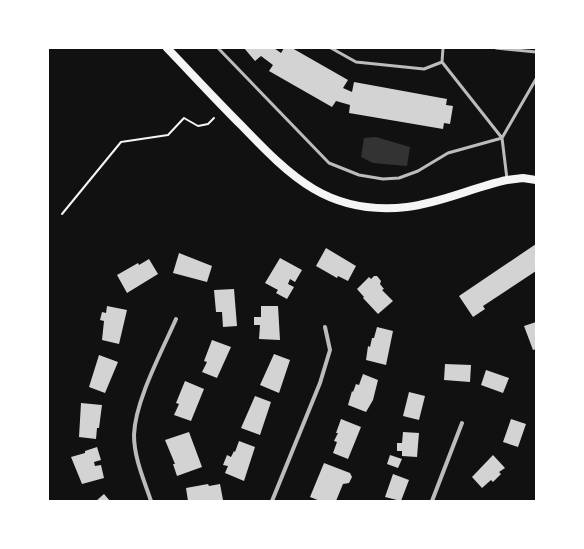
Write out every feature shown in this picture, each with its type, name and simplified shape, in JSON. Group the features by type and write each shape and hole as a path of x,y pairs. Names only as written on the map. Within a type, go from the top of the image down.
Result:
{"main road":[{"path":"167,48 274,160 300,182 329,198 368,207 409,207 507,180 523,178 536,180"}],"street":[{"path":"151,501 136,455 134,434 148,381 176,319"},
{"path":"272,501 320,383 330,350 325,327"},
{"path":"432,501 462,423"}],"lane":[{"path":"218,48 329,163 359,175 382,179 399,178 418,171 448,153 502,138 536,79"},
{"path":"331,48 356,62 424,69 442,62"},
{"path":"442,48 442,62 502,138 507,180"},
{"path":"496,48 536,52"}],"path":[{"path":"62,214 121,142 168,135 184,118 198,126 208,124 214,118"}],"shaded area":[{"path":"376,137 410,147 407,166 373,163 361,157 364,138"}],"building":[{"path":"244,48 274,48 281,53 284,48 292,48 348,80 343,88 352,92 354,82 447,99 446,105 453,106 450,124 444,123 443,129 349,113 350,105 336,101 332,107 269,71 273,65 261,56 255,61"},
{"path":"536,244 536,271 483,306 485,309 473,317 459,296"},
{"path":"326,248 356,266 348,281 338,276 337,278 316,266"},
{"path":"179,253 212,266 207,282 173,273"},
{"path":"280,258 302,270 295,282 290,279 288,284 294,287 287,299 276,293 278,290 265,283"},
{"path":"149,259 158,274 127,293 117,275 138,263 139,265"},
{"path":"374,276 377,276 381,281 380,284 384,289 382,290 393,301 378,314 357,289 369,277 371,279"},
{"path":"234,289 237,326 223,327 222,312 216,312 214,290"},
{"path":"107,306 127,310 119,344 102,340 104,321 100,320 102,312 106,313"},
{"path":"261,306 278,306 280,340 259,339 260,325 254,325 254,317 261,317"},
{"path":"536,322 536,349 533,350 524,326"},
{"path":"377,327 393,331 386,365 366,360 368,346 370,347"},
{"path":"212,340 231,347 217,378 202,372 207,362 204,361"},
{"path":"274,354 290,360 279,393 260,385"},
{"path":"99,355 118,362 105,393 89,387"},
{"path":"445,364 471,365 470,382 444,380"},
{"path":"486,370 509,378 503,393 481,385"},
{"path":"363,374 378,380 373,400 366,412 348,405 352,391 353,392 356,384 359,385"},
{"path":"185,381 204,389 191,421 174,415 179,404 176,403"},
{"path":"409,392 425,396 419,420 403,416"},
{"path":"255,396 271,402 260,435 241,428"},
{"path":"81,403 102,405 96,439 79,437"},
{"path":"341,419 361,427 348,459 333,453 337,442 334,441 338,433 336,433"},
{"path":"511,419 526,424 518,447 503,442"},
{"path":"189,432 202,467 177,476 173,464 175,464 165,440"},
{"path":"403,432 419,433 417,457 402,456 402,451 397,451 397,443 402,443"},
{"path":"239,441 255,447 244,481 225,473 228,466 223,465 227,455 231,457 234,451 235,452"},
{"path":"97,447 101,460 94,462 95,466 101,465 104,478 82,484 71,457 85,453 85,451"},
{"path":"390,455 402,459 398,468 387,464"},
{"path":"493,455 505,468 499,472 501,474 493,482 491,480 482,488 472,477"},
{"path":"324,463 350,473 352,477 349,483 343,484 336,501 320,501 310,497"},
{"path":"393,474 409,480 401,501 385,497"},
{"path":"208,484 209,486 220,484 223,500 188,501 186,488"},
{"path":"104,494 110,501 96,501"}]}
